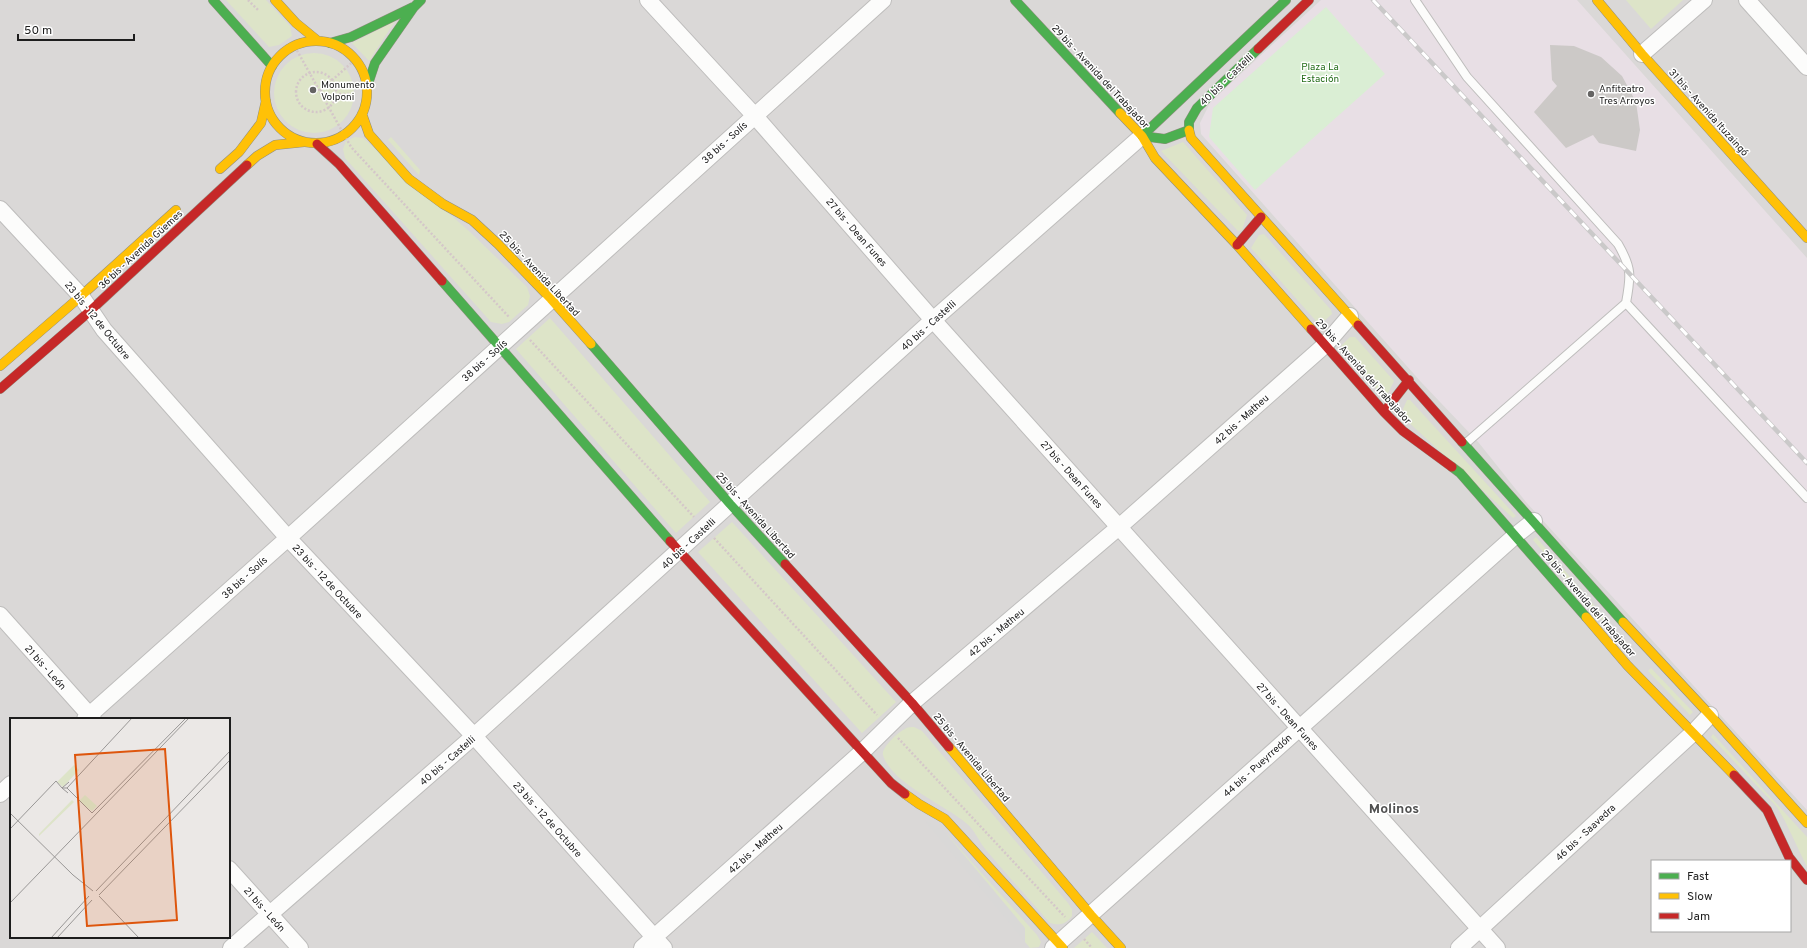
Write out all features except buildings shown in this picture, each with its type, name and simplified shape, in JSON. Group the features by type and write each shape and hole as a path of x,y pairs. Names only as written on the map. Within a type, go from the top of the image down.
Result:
{"main road":[{"path":"213,0 272,66"},
{"path":"275,0 296,23 318,41"},
{"path":"266,101 275,123 293,138 304,142 317,144 331,141 344,135 355,126 362,114 366,104 367,87 375,63 414,7 421,0"},
{"name":"29 bis - Avenida del Trabajador","path":"1015,0 1142,136 1154,158 1238,245 1384,412 1403,431 1460,472 1630,662 1767,810 1789,856 1807,880"},
{"path":"1287,0 1299,10"},
{"name":"40 bis - Castelli","path":"1142,136 1287,0"},
{"name":"40 bis - Castelli","path":"1189,130 1189,122 1197,108 1309,0"},
{"name":"31 bis - Avenida Ituzaingó","path":"1597,0 1642,54 1807,238"},
{"path":"330,43 351,38 414,7"},
{"path":"216,174 239,152 262,123 266,101 266,83 272,66 286,51 294,46 306,42 318,41 330,43 344,49 355,60 363,72 367,87"},
{"name":"25 bis - Avenida Libertad","path":"362,114 369,134 409,180 443,204 472,220 498,244 551,299 730,504 912,703 1091,915 1121,948"},
{"path":"1142,136 1165,139 1189,130"},
{"name":"29 bis - Avenida del Trabajador","path":"1189,130 1191,138 1534,521 1644,650 1710,715 1807,823"},
{"name":"36 bis - Avenida Güemes","path":"0,389 90,311 257,156 275,145 304,142"},
{"path":"317,144 339,164 679,551 862,752 891,783 919,804 945,819 1058,946"},
{"name":"36 bis - Avenida Güemes","path":"0,366 81,296 181,206"},
{"path":"1238,245 1261,217"},
{"path":"1384,412 1409,380"}],"street":[{"name":"27 bis - Dean Funes","path":"648,0 754,115 933,320 1497,948"},
{"name":"38 bis - Solís","path":"89,718 754,115 883,0"},
{"path":"1642,54 1704,0"},
{"path":"1747,0 1807,67"},
{"name":"40 bis - Castelli","path":"231,948 474,736 933,320 1142,136"},
{"name":"23 bis - 12 de Octubre","path":"0,208 81,296 104,330 288,538 474,736 659,943"},
{"name":"42 bis - Matheu","path":"642,948 659,943 912,703 1119,527 1325,345 1350,316"},
{"name":"44 bis - Pueyrredón","path":"1058,946 1298,728 1516,535 1534,521"},
{"name":"21 bis - León","path":"0,615 89,718"},
{"name":"46 bis - Saavedra","path":"1460,948 1694,732 1710,715"},
{"path":"0,794 10,785"},
{"name":"21 bis - León","path":"230,870 300,948"}],"lane":[{"path":"1415,0 1467,77 1618,244 1625,256 1631,277 1626,303 1465,444"},
{"path":"1626,303 1807,498"}],"path":[{"path":"294,46 320,91"},
{"path":"310,73 322,73 332,80 335,86 336,92 331,104 320,112 307,110 298,100 297,87 304,76 310,73"}],"shaded area":[{"path":"0,0 1807,0 1807,948 0,948"},
{"path":"1321,0 1577,0 1807,258 1807,810 1526,502 1479,443 1421,382 1201,134 1200,123 1211,101"},
{"path":"924,820 944,831 1025,928 1025,942"}],"green space":[{"path":"226,0 266,0 290,26 292,36 279,45 269,47"},
{"path":"1626,0 1683,0 1651,29"},
{"name":"Plaza La Estación","path":"1326,7 1385,74 1255,190 1209,137 1213,108"},
{"path":"395,21 369,61 352,43"},
{"path":"314,53 329,56 342,65 351,78 354,93 351,108 342,121 329,130 314,133 299,130 286,121 277,108 274,93 277,78 286,65 299,56"},
{"path":"355,137 363,138 470,232 527,287 530,296 528,305 509,322 502,324 491,322 345,158 343,149 346,141"},
{"path":"391,137 420,170 419,175 388,140"},
{"path":"1183,142 1247,215 1242,230 1238,231 1161,151"},
{"path":"1264,234 1331,310 1332,314 1323,322 1317,322 1251,248 1259,235"},
{"path":"550,318 710,502 676,533 516,349"},
{"path":"1350,337 1355,337 1394,381 1388,393 1381,394 1341,349 1342,345"},
{"path":"1407,400 1410,400 1516,516 1513,518 1405,419 1403,409"},
{"path":"732,522 896,702 862,733 698,552"},
{"path":"1536,537 1629,646 1626,648 1533,540"},
{"path":"1651,668 1693,712 1690,715 1648,671"},
{"path":"908,727 914,727 922,731 1068,903 1072,909 1072,916 1067,921 1062,924 1050,923 986,850 969,826 957,816 907,784 896,775 888,765 883,755 887,744"},
{"path":"1713,734 1807,837 1807,867 1777,807 1711,737"},
{"path":"944,831 1037,935 1041,942 1039,947 1030,948 1025,942 1025,928"},
{"path":"1092,932 1107,948 1074,948"}],"railway":[{"path":"1373,0 1807,463"}],"traffic: fast":[{"path":"213,0 272,66"},
{"path":"367,87 375,63 414,7 421,0"},
{"path":"1015,0 1120,113"},
{"path":"1142,136 1286,0"},
{"path":"330,43 351,37 413,7"},
{"path":"1142,136 1165,139 1189,130 1189,122 1197,108 1258,49"},
{"path":"442,281 670,541"},
{"path":"591,344 730,504 785,564"},
{"path":"1462,442 1623,622"},
{"path":"1452,467 1460,473 1586,617"}],"traffic: slow":[{"path":"275,0 296,23 318,41"},
{"path":"1597,0 1642,54 1807,238"},
{"path":"316,41 335,45 352,56 363,73 367,92 363,111 352,128 335,139 316,143 297,139 280,128 269,111 265,92 269,73 280,56 297,45 316,41"},
{"path":"220,169 239,152 261,123 266,101"},
{"path":"1120,113 1142,136 1155,158 1237,245 1311,329"},
{"path":"362,114 369,134 409,179 443,204 472,220 498,244 551,299 591,344"},
{"path":"1189,130 1191,138 1358,325"},
{"path":"247,165 257,156 275,145 304,142"},
{"path":"0,366 81,296 176,210"},
{"path":"1586,617 1627,665 1734,775"},
{"path":"1623,622 1710,715 1807,823"},
{"path":"949,747 1091,915 1121,948"},
{"path":"905,794 945,819 1063,948"}],"traffic: jam":[{"path":"1258,49 1309,0"},
{"path":"317,144 339,164 442,281"},
{"path":"0,389 90,311 247,165"},
{"path":"1237,245 1261,217"},
{"path":"1358,325 1462,442"},
{"path":"1311,329 1384,412 1403,431 1452,467"},
{"path":"1384,412 1409,380"},
{"path":"670,541 891,783 905,794"},
{"path":"785,564 912,703 949,747"},
{"path":"1734,775 1767,810 1789,857 1807,880"}],"place":[{"name":"Monumento Volponi","path":"313,90"},
{"name":"Anfiteatro Tres Arroyos","path":"1591,94"}],"district":[{"name":"Molinos","path":"1394,808"}]}
